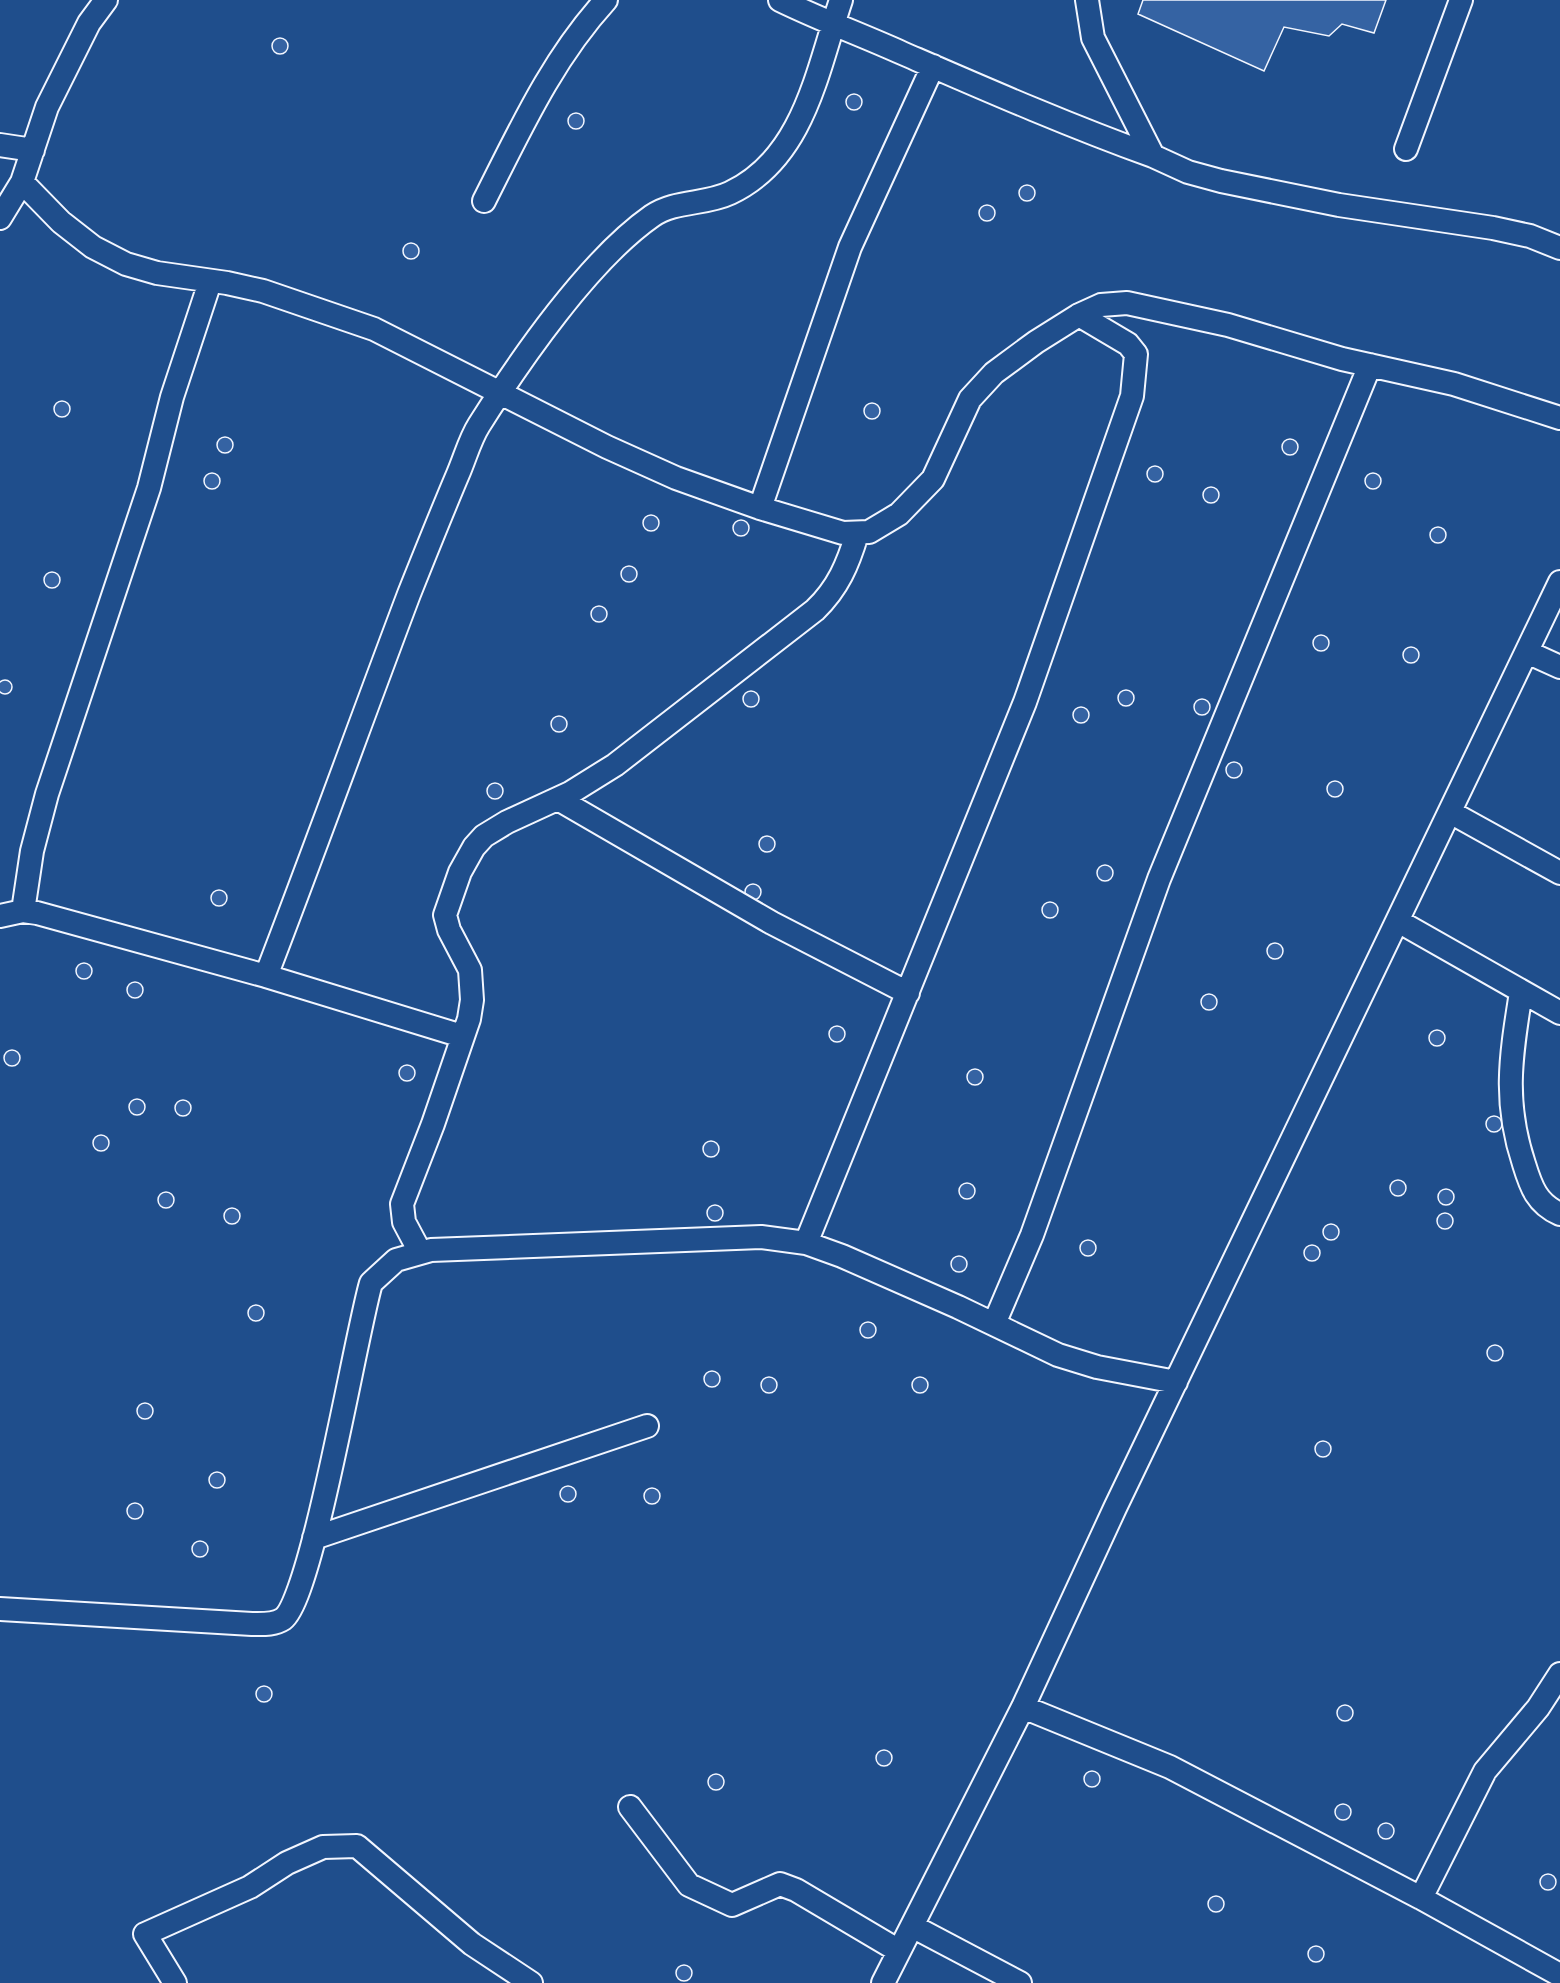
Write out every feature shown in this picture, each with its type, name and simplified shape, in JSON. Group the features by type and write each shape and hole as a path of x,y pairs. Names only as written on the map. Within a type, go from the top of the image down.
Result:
{"street":[{"path":"0,218 22,182 52,98 88,23 106,0"},
{"path":"484,201 545,80 581,27 606,0"},
{"path":"780,0 832,26 933,66 1062,123 1153,156 1188,172 1339,205 1493,228 1530,237 1560,248"},
{"path":"266,976 434,531 477,427 563,307 604,259 640,225 663,210 717,199 748,184 769,168 787,146 805,110 841,0"},
{"path":"1086,0 1093,38 1153,156"},
{"path":"1406,149 1461,0"},
{"path":"760,508 850,247 933,66"},
{"path":"0,145 33,150"},
{"path":"22,182 61,222 93,247 126,264 157,273 263,291 374,329 501,394 676,478 805,523 857,534 887,522 918,497 933,478 970,399 994,373 1036,342 1079,315 1101,305 1127,303 1228,325 1370,365 1454,384 1560,418"},
{"path":"23,911 33,851 47,794 145,499 172,397 210,282"},
{"path":"806,1243 1025,702 1132,396 1136,354 1128,344 1079,315"},
{"path":"994,1324 1032,1235 1159,879 1370,365"},
{"path":"420,1252 404,1222 402,1204 433,1124 472,1000 470,970 449,930 445,915 460,872 474,847 484,836 507,822 558,799 615,765 815,610 830,597 838,584 847,566 857,534"},
{"path":"883,1983 1023,1707 1115,1508 1560,582"},
{"path":"1527,652 1560,667"},
{"path":"558,799 762,917 908,993"},
{"path":"1450,812 1560,873"},
{"path":"0,916 23,911 266,976 462,1036"},
{"path":"1398,921 1560,1013"},
{"path":"1521,992 1510,1073 1512,1125 1537,1198 1549,1209 1560,1214"},
{"path":"0,1609 271,1623 283,1619 291,1609 314,1538 371,1283 396,1260 420,1252 761,1237 806,1243 994,1324 1058,1355 1097,1367 1176,1382"},
{"path":"314,1538 647,1426"},
{"path":"1421,1898 1485,1771 1538,1708 1560,1674"},
{"path":"1023,1707 1170,1767 1421,1898 1553,1976"},
{"path":"630,1808 689,1885 713,1898 732,1905 780,1884 796,1890 899,1951"},
{"path":"175,1983 145,1934 250,1887 286,1863 323,1847 357,1846 472,1944 531,1983"},
{"path":"912,1926 1020,1983"}],"building":[{"path":"1143,0 1386,0 1374,33 1342,24 1329,36 1284,27 1264,71 1138,14"},
{"path":"277,38 283,38 288,46 286,52 277,54 272,49 272,43"},
{"path":"851,94 857,94 862,102 860,108 851,110 846,105 846,99"},
{"path":"573,113 579,113 584,121 582,127 573,129 568,124 568,118"},
{"path":"1024,185 1030,185 1035,193 1033,199 1024,201 1019,196 1019,190"},
{"path":"984,205 990,205 995,213 993,219 984,221 979,216 979,210"},
{"path":"408,243 414,243 419,251 417,257 408,259 403,254 403,248"},
{"path":"59,401 65,401 70,409 68,415 59,417 54,412 54,406"},
{"path":"869,403 875,403 880,411 878,417 869,419 864,414 864,408"},
{"path":"222,437 228,437 233,445 231,451 222,453 217,448 217,442"},
{"path":"1287,439 1293,439 1298,447 1296,453 1287,455 1282,450 1282,444"},
{"path":"1152,466 1158,466 1163,474 1161,480 1152,482 1147,477 1147,471"},
{"path":"209,473 215,473 220,481 218,487 209,489 204,484 204,478"},
{"path":"1370,473 1376,473 1381,481 1379,487 1370,489 1365,484 1365,478"},
{"path":"1208,487 1214,487 1219,495 1217,501 1208,503 1203,498 1203,492"},
{"path":"648,515 654,515 659,523 657,529 648,531 643,526 643,520"},
{"path":"738,520 744,520 749,528 747,534 738,536 733,531 733,525"},
{"path":"1435,527 1441,527 1446,535 1444,541 1435,543 1430,538 1430,532"},
{"path":"626,566 632,566 637,574 635,580 626,582 621,577 621,571"},
{"path":"49,572 55,572 60,580 58,586 49,588 44,583 44,577"},
{"path":"596,606 602,606 607,614 605,620 596,622 591,617 591,611"},
{"path":"1318,635 1324,635 1329,643 1327,649 1318,651 1313,646 1313,640"},
{"path":"1408,647 1414,647 1419,655 1417,661 1408,663 1403,658 1403,652"},
{"path":"2,680 8,680 12,687 8,694 2,694 -2,690 -2,684"},
{"path":"1123,690 1129,690 1134,698 1132,704 1123,706 1118,701 1118,695"},
{"path":"748,691 754,691 759,699 757,705 748,707 743,702 743,696"},
{"path":"1199,699 1205,699 1210,707 1208,713 1199,715 1194,710 1194,704"},
{"path":"1078,707 1084,707 1089,715 1087,721 1078,723 1073,718 1073,712"},
{"path":"556,716 562,716 567,724 565,730 556,732 551,727 551,721"},
{"path":"1231,762 1237,762 1242,770 1240,776 1231,778 1226,773 1226,767"},
{"path":"1332,781 1338,781 1343,789 1341,795 1332,797 1327,792 1327,786"},
{"path":"492,783 498,783 503,791 501,797 492,799 487,794 487,788"},
{"path":"764,836 770,836 775,844 773,850 764,852 759,847 759,841"},
{"path":"1102,865 1108,865 1113,873 1111,879 1102,881 1097,876 1097,870"},
{"path":"750,884 756,884 761,892 759,898 750,900 745,895 745,889"},
{"path":"216,890 222,890 227,898 225,904 216,906 211,901 211,895"},
{"path":"1047,902 1053,902 1058,910 1056,916 1047,918 1042,913 1042,907"},
{"path":"1272,943 1278,943 1283,951 1281,957 1272,959 1267,954 1267,948"},
{"path":"81,963 87,963 92,971 90,977 81,979 76,974 76,968"},
{"path":"132,982 138,982 143,990 141,996 132,998 127,993 127,987"},
{"path":"1206,994 1212,994 1217,1002 1215,1008 1206,1010 1201,1005 1201,999"},
{"path":"834,1026 840,1026 845,1034 843,1040 834,1042 829,1037 829,1031"},
{"path":"1434,1030 1440,1030 1445,1038 1443,1044 1434,1046 1429,1041 1429,1035"},
{"path":"9,1050 15,1050 20,1058 18,1064 9,1066 4,1061 4,1055"},
{"path":"404,1065 410,1065 415,1073 413,1079 404,1081 399,1076 399,1070"},
{"path":"972,1069 978,1069 983,1077 981,1083 972,1085 967,1080 967,1074"},
{"path":"134,1099 140,1099 145,1107 143,1113 134,1115 129,1110 129,1104"},
{"path":"180,1100 186,1100 191,1108 189,1114 180,1116 175,1111 175,1105"},
{"path":"1491,1116 1497,1116 1502,1124 1500,1130 1491,1132 1486,1127 1486,1121"},
{"path":"98,1135 104,1135 109,1143 107,1149 98,1151 93,1146 93,1140"},
{"path":"708,1141 714,1141 719,1149 717,1155 708,1157 703,1152 703,1146"},
{"path":"1395,1180 1401,1180 1406,1188 1404,1194 1395,1196 1390,1191 1390,1185"},
{"path":"964,1183 970,1183 975,1191 973,1197 964,1199 959,1194 959,1188"},
{"path":"1443,1189 1449,1189 1454,1197 1452,1203 1443,1205 1438,1200 1438,1194"},
{"path":"163,1192 169,1192 174,1200 172,1206 163,1208 158,1203 158,1197"},
{"path":"712,1205 718,1205 723,1213 721,1219 712,1221 707,1216 707,1210"},
{"path":"229,1208 235,1208 240,1216 238,1222 229,1224 224,1219 224,1213"},
{"path":"1442,1213 1448,1213 1453,1221 1451,1227 1442,1229 1437,1224 1437,1218"},
{"path":"1328,1224 1334,1224 1339,1232 1337,1238 1328,1240 1323,1235 1323,1229"},
{"path":"1085,1240 1091,1240 1096,1248 1094,1254 1085,1256 1080,1251 1080,1245"},
{"path":"1309,1245 1315,1245 1320,1253 1318,1259 1309,1261 1304,1256 1304,1250"},
{"path":"956,1256 962,1256 967,1264 965,1270 956,1272 951,1267 951,1261"},
{"path":"253,1305 259,1305 264,1313 262,1319 253,1321 248,1316 248,1310"},
{"path":"865,1322 871,1322 876,1330 874,1336 865,1338 860,1333 860,1327"},
{"path":"1492,1345 1498,1345 1503,1353 1501,1359 1492,1361 1487,1356 1487,1350"},
{"path":"709,1371 715,1371 720,1379 718,1385 709,1387 704,1382 704,1376"},
{"path":"766,1377 772,1377 777,1385 775,1391 766,1393 761,1388 761,1382"},
{"path":"917,1377 923,1377 928,1385 926,1391 917,1393 912,1388 912,1382"},
{"path":"142,1403 148,1403 153,1411 151,1417 142,1419 137,1414 137,1408"},
{"path":"1320,1441 1326,1441 1331,1449 1329,1455 1320,1457 1315,1452 1315,1446"},
{"path":"214,1472 220,1472 225,1480 223,1486 214,1488 209,1483 209,1477"},
{"path":"565,1486 571,1486 576,1494 574,1500 565,1502 560,1497 560,1491"},
{"path":"649,1488 655,1488 660,1496 658,1502 649,1504 644,1499 644,1493"},
{"path":"132,1503 138,1503 143,1511 141,1517 132,1519 127,1514 127,1508"},
{"path":"197,1541 203,1541 208,1549 206,1555 197,1557 192,1552 192,1546"},
{"path":"261,1686 267,1686 272,1694 270,1700 261,1702 256,1697 256,1691"},
{"path":"1342,1705 1348,1705 1353,1713 1351,1719 1342,1721 1337,1716 1337,1710"},
{"path":"881,1750 887,1750 892,1758 890,1764 881,1766 876,1761 876,1755"},
{"path":"1089,1771 1095,1771 1100,1779 1098,1785 1089,1787 1084,1782 1084,1776"},
{"path":"713,1774 719,1774 724,1782 722,1788 713,1790 708,1785 708,1779"},
{"path":"1340,1804 1346,1804 1351,1812 1349,1818 1340,1820 1335,1815 1335,1809"},
{"path":"1383,1823 1389,1823 1394,1831 1392,1837 1383,1839 1378,1834 1378,1828"},
{"path":"1545,1874 1551,1874 1556,1882 1554,1888 1545,1890 1540,1885 1540,1879"},
{"path":"1213,1896 1219,1896 1224,1904 1222,1910 1213,1912 1208,1907 1208,1901"},
{"path":"1313,1946 1319,1946 1324,1954 1322,1960 1313,1962 1308,1957 1308,1951"},
{"path":"681,1965 687,1965 692,1973 690,1979 681,1981 676,1976 676,1970"}]}
